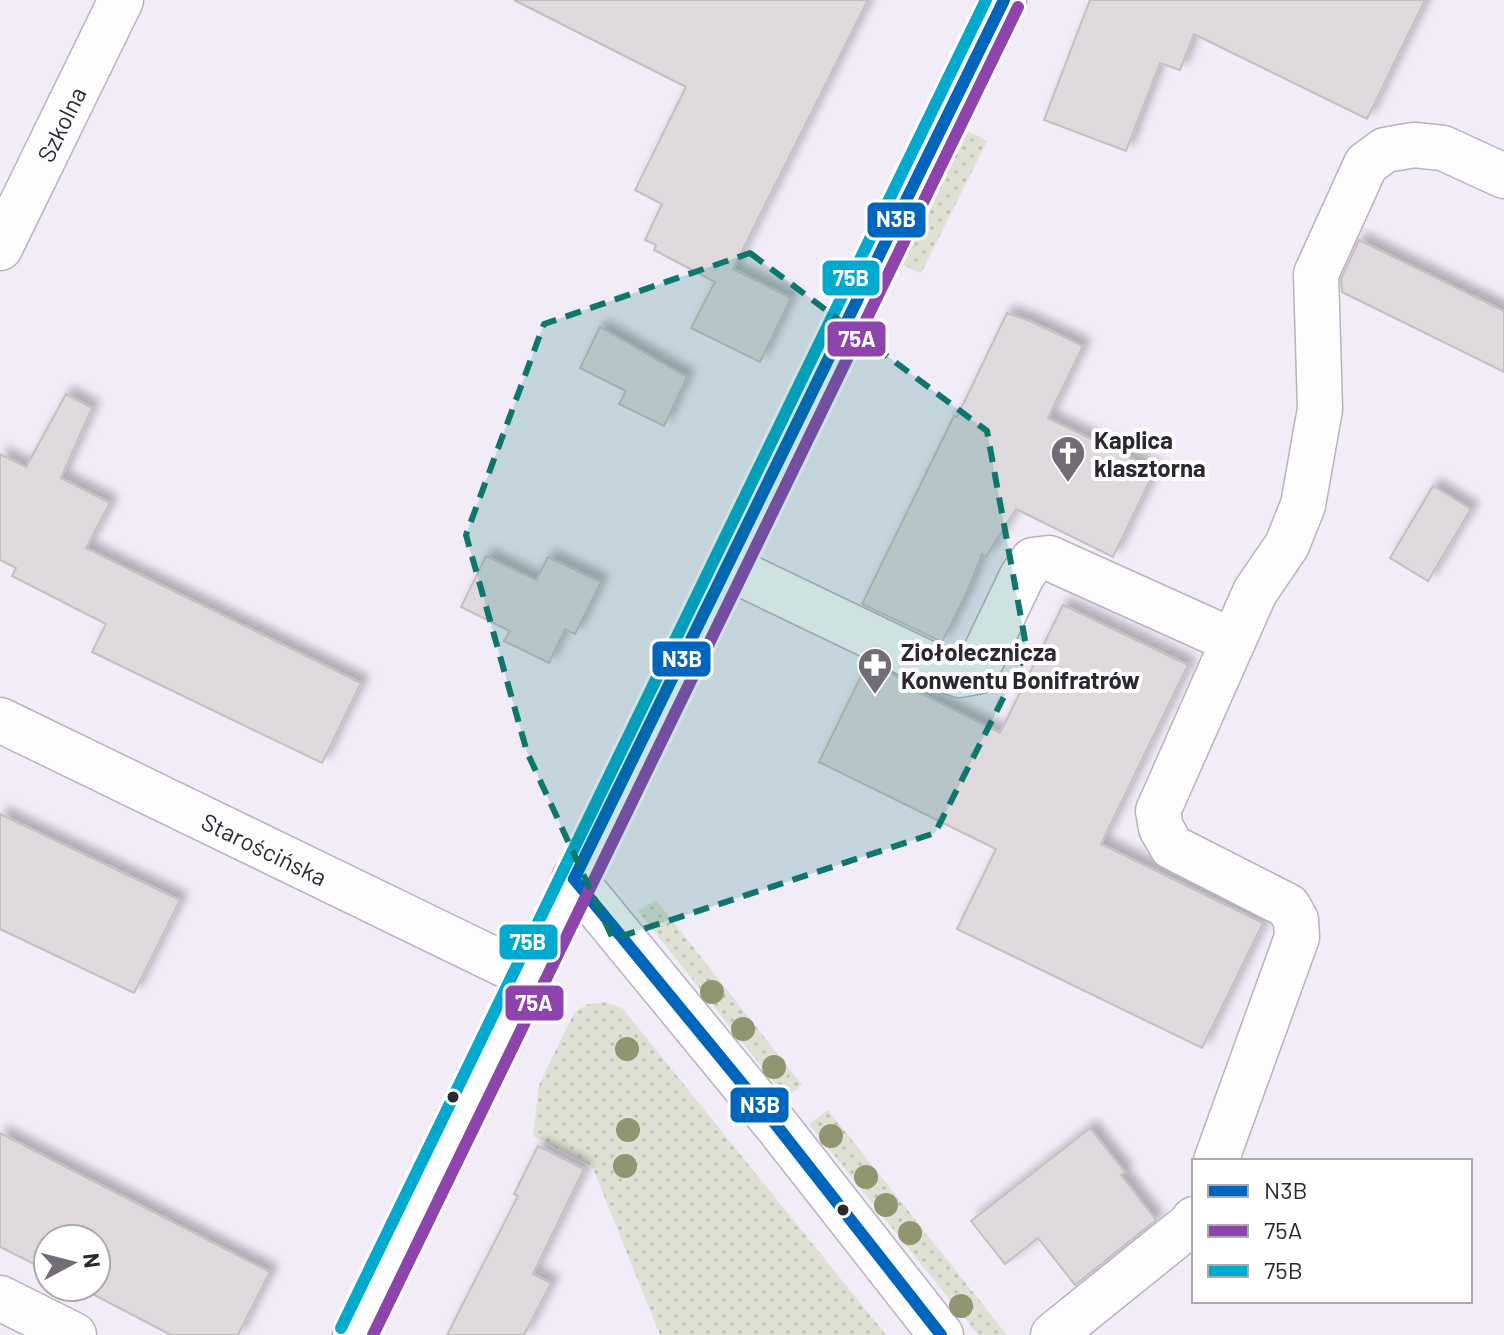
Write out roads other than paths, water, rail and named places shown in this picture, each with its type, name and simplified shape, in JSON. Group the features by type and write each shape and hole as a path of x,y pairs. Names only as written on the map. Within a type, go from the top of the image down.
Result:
{"street":[{"name":"Szkolna","path":"0,248 121,0"},
{"path":"355,1335 574,879 1004,0"},
{"path":"1217,1159 1297,937 1296,920 1288,906 1172,847 1161,828 1158,811 1255,592 1287,545 1303,505 1320,409 1316,274 1366,164 1385,150 1414,145 1443,148 1504,176"},
{"path":"727,567 931,665 960,675 976,672 1022,576 1033,560 1049,558 1233,641"},
{"name":"Starościńska","path":"0,720 528,976"},
{"path":"574,879 777,1126 941,1335"},
{"path":"1053,1335 1192,1223"},
{"path":"0,1298 74,1335"}],"place":[{"name":"Kaplica klasztorna","path":"1068,484"},
{"name":"Ziołolecznicza Konwentu Bonifratrów","path":"875,696"}]}
